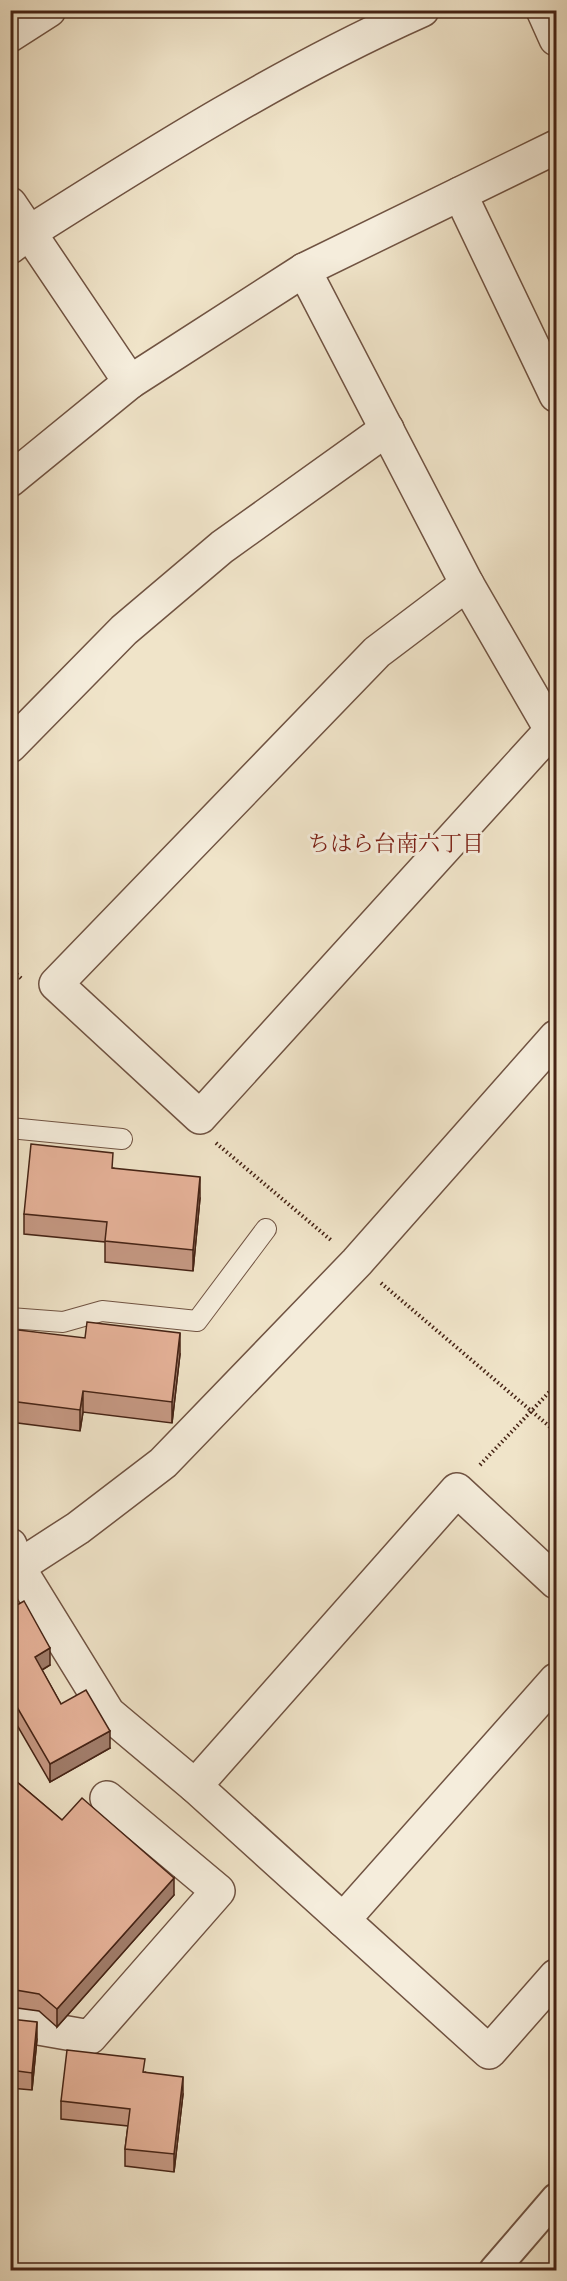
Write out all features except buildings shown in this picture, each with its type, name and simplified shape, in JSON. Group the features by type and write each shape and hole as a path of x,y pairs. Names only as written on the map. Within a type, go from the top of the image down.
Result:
{"street":[{"path":"10,35 49,10"},
{"path":"20,240 177,140 283,81 422,10"},
{"path":"543,10 556,39"},
{"path":"10,480 130,382 304,270 556,147"},
{"path":"460,194 556,395"},
{"path":"10,204 20,240 130,382"},
{"path":"304,270 468,584 554,731 200,1117 56,984 377,652 468,584"},
{"path":"10,746 124,630 222,547 387,429"},
{"path":"556,1037 357,1262 163,1463 78,1528 13,1561 108,1713 195,1786 489,2052 556,1976"},
{"path":"195,1786 457,1490 556,1582"},
{"path":"343,1920 556,1680"},
{"path":"10,2022 90,2037 218,1891 107,1798"},
{"path":"494,2271 556,2198"}],"lane":[{"path":"10,1128 122,1139"},
{"path":"10,1318 63,1322 102,1311 197,1321 266,1229"}],"path":[{"path":"200,1117 209,1137 556,1432"},
{"path":"457,1490 556,1384"}],"district":[{"name":"ちはら台南六丁目","path":"396,844"}]}
